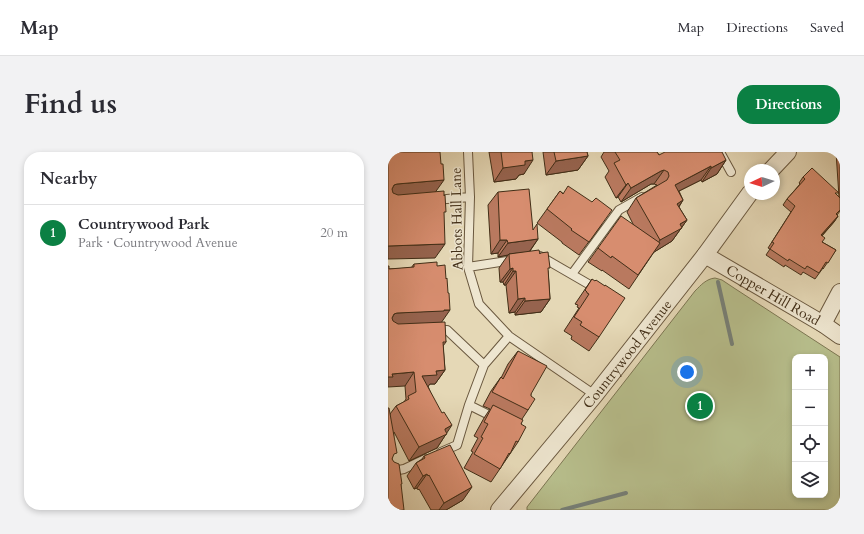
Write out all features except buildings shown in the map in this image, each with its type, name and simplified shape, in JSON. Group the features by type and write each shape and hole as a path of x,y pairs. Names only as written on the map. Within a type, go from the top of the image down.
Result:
{"street":[{"path":"777,164 788,152"},
{"name":"Countrywood Avenue","path":"499,510 595,395 705,255 745,200"},
{"name":"Copper Hill Road","path":"705,255 823,324 840,336"},
{"path":"823,324 840,292"}],"lane":[{"name":"Abbots Hall Lane","path":"468,152 470,197 468,267 479,304 509,336 595,395"},
{"path":"720,152 731,172"},
{"path":"572,274 619,210 649,193"},
{"path":"425,200 470,197"},
{"path":"533,257 541,256 603,292"},
{"path":"468,267 519,259"},
{"path":"425,331 448,330 484,365"},
{"path":"388,472 404,469 457,445 484,365 509,336"},
{"path":"469,406 502,421"}],"green space":[{"path":"715,278 722,280 840,357 840,510 527,510 527,507 695,291 709,280"}],"waterway":[{"path":"718,282 732,344"},
{"path":"562,510 626,493"}],"place":[{"name":"Countrywood Park","path":"700,406"}]}
